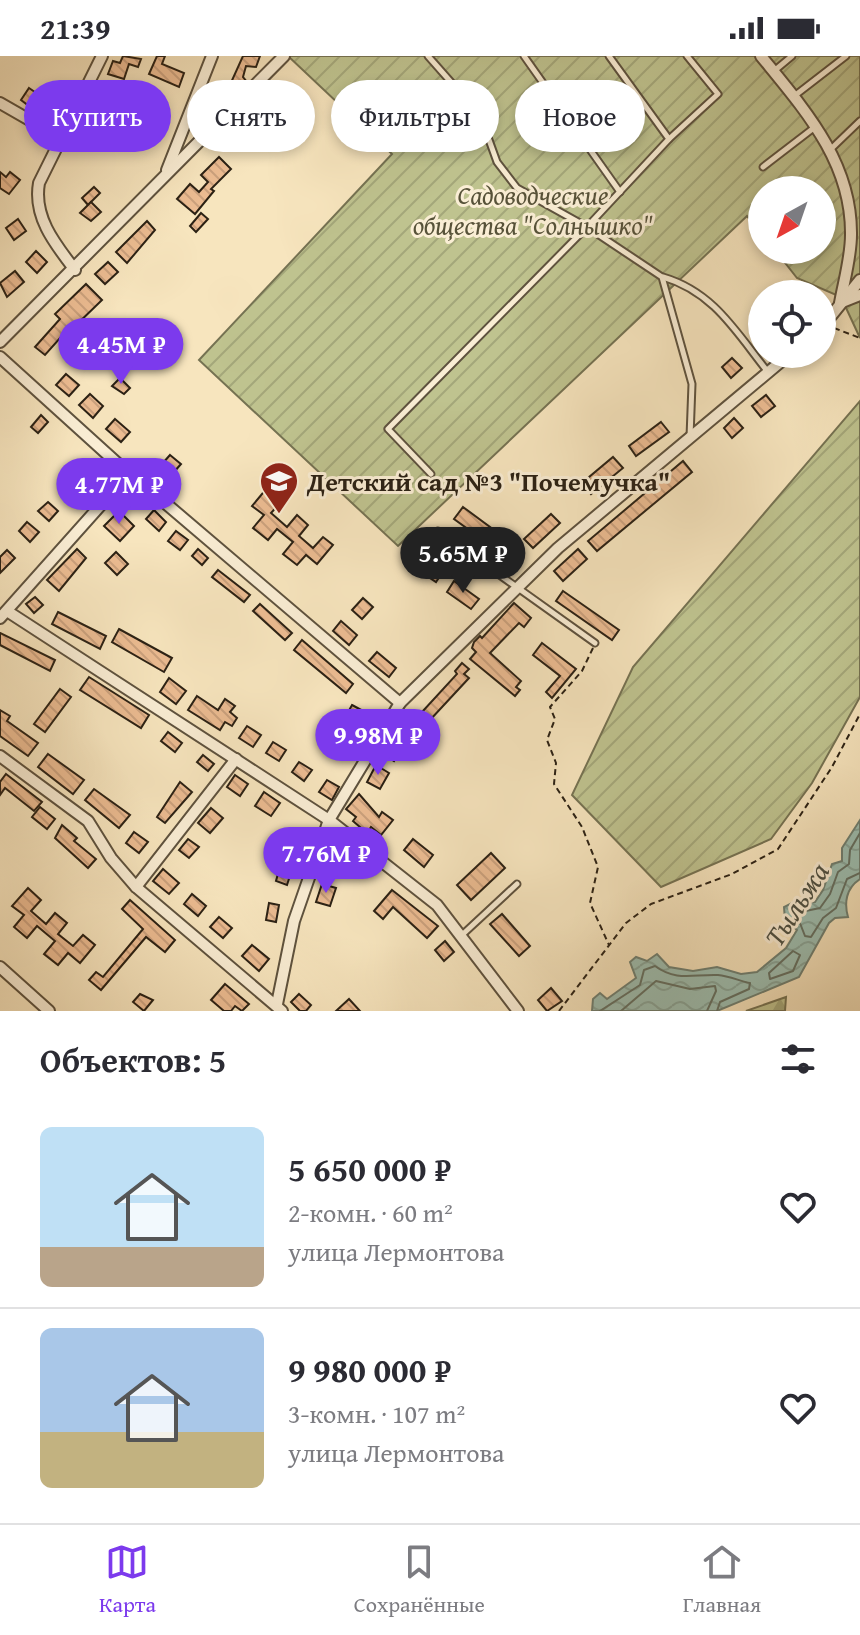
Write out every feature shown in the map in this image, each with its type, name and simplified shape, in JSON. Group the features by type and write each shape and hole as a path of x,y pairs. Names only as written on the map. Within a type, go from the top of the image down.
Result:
{"street":[{"path":"90,80 102,56"},
{"path":"165,175 212,56"},
{"path":"0,342 75,270 284,56"},
{"path":"761,56 832,148 846,190 851,236 840,303"},
{"path":"0,103 24,117"},
{"path":"54,152 36,196 39,211 55,245 75,270"},
{"path":"836,309 860,280"},
{"path":"840,303 860,295"},
{"path":"0,357 117,463 121,475 116,488 3,614 329,820 437,905 518,1011"},
{"path":"279,1008 294,921 329,820 400,703 558,548 773,368"},
{"path":"121,475 137,479 400,703"},
{"path":"0,756 88,821 111,858 136,887 279,1008"},
{"path":"136,887 236,759"},
{"path":"0,967 49,1011"}],"lane":[{"path":"428,56 480,115 497,162 517,188 587,227 662,277 690,285 718,310 768,372"},
{"path":"524,56 620,192"},
{"path":"609,56 669,139"},
{"path":"431,474 388,429 669,139 718,94 687,56"},
{"path":"774,71 792,56"},
{"path":"793,97 846,56"},
{"path":"832,148 860,121"},
{"path":"763,167 816,127"},
{"path":"662,277 692,384 690,438"},
{"path":"438,531 595,643"},
{"path":"462,935 517,884"}],"path":[{"path":"836,330 860,338"},
{"path":"595,643 582,671 550,707 555,719 547,740 556,763 554,784 582,827 598,867 590,903 609,945"},
{"path":"559,1011 626,923 651,904 732,874 778,849 832,767 860,714"}],"green space":[{"name":"Садоводческие общества \"Солнышко\"","path":"288,56 860,56 860,338 841,297 836,295 836,280 802,280 786,264 836,264 836,176 748,176 748,217 398,546 199,360 392,154 390,152 499,152 499,80 331,80 331,97"},
{"path":"860,401 860,697 812,783 771,839 661,887 572,795 633,667"},
{"path":"786,997 785,1011 746,1011"}],"water":[{"name":"Тыльжа","path":"860,820 860,879 847,896 848,917 835,918 829,923 799,977 717,1011 592,1011 593,999 600,993 607,999 636,978 630,962 636,957 647,961 657,954 669,967 693,971 717,967 741,974 757,972 786,948 797,930 785,920 784,907 794,902 815,902 823,890 832,864 842,861 842,848"}],"building":[{"path":"123,56 141,59 138,67 129,64 124,79 108,74 113,61 120,63"},
{"path":"157,56 165,56 162,64 184,73 179,87 171,84 171,80 149,74"},
{"path":"243,56 260,56 256,67 246,66 243,77 245,80 232,80"},
{"path":"219,157 231,169 211,189 214,191 195,214 177,199 190,184 199,192 208,182 201,175"},
{"path":"0,172 6,177 10,172 20,180 9,194 0,188"},
{"path":"94,187 100,193 88,205 82,198"},
{"path":"91,202 101,212 91,221 80,213"},
{"path":"201,213 208,219 196,232 190,226"},
{"path":"18,219 26,231 14,240 6,228"},
{"path":"147,221 155,230 127,263 116,252"},
{"path":"36,251 47,262 37,273 26,262"},
{"path":"108,262 118,272 105,284 95,274"},
{"path":"15,271 24,282 7,297 0,283"},
{"path":"86,284 102,300 71,330 69,328 45,355 35,347 60,319 55,314"},
{"path":"87,337 115,362 108,368 88,348 79,358 73,354"},
{"path":"732,358 742,368 731,378 722,367"},
{"path":"66,374 79,385 69,396 56,385"},
{"path":"120,378 130,388 124,394 112,386"},
{"path":"90,394 103,406 93,418 79,405"},
{"path":"766,395 775,406 761,417 752,406"},
{"path":"41,415 48,422 38,433 31,427"},
{"path":"734,418 743,428 732,438 724,428"},
{"path":"115,419 130,432 121,442 106,429"},
{"path":"661,422 669,432 636,456 629,446"},
{"path":"170,455 181,464 166,481 155,472"},
{"path":"613,457 623,468 591,494 582,483"},
{"path":"683,461 692,472 597,551 588,541"},
{"path":"72,475 84,486 74,497 62,486"},
{"path":"267,488 282,501 271,513 287,527 297,515 308,525 299,536 313,548 323,537 333,545 317,564 306,555 297,565 283,554 293,542 277,529 268,540 253,528 264,515 252,506"},
{"path":"48,502 58,511 49,521 38,511"},
{"path":"463,507 517,547 508,558 454,519"},
{"path":"154,510 166,522 159,531 146,519"},
{"path":"119,511 134,526 120,541 104,526"},
{"path":"551,514 560,523 533,548 524,539"},
{"path":"27,522 39,532 30,542 19,531"},
{"path":"176,531 188,540 180,550 168,541"},
{"path":"77,549 86,558 59,591 47,580"},
{"path":"198,549 208,558 202,565 192,556"},
{"path":"578,549 587,559 563,581 554,571"},
{"path":"7,550 15,558 0,573 0,557"},
{"path":"116,552 128,564 117,575 105,563"},
{"path":"419,557 442,573 436,582 412,566"},
{"path":"218,570 250,595 244,602 212,577"},
{"path":"454,581 479,599 471,609 447,592"},
{"path":"563,591 619,630 612,640 556,601"},
{"path":"35,597 43,605 34,613 26,604"},
{"path":"363,598 373,607 362,619 352,610"},
{"path":"514,603 531,618 524,627 519,623 490,653 521,681 516,687 520,690 515,696 470,659 476,652 472,648 474,642 480,636 482,638"},
{"path":"260,604 292,633 285,640 253,611"},
{"path":"58,612 106,636 100,649 52,624"},
{"path":"341,621 357,635 349,645 333,631"},
{"path":"119,629 172,658 164,672 112,642"},
{"path":"0,633 55,660 50,671 0,645"},
{"path":"302,640 353,684 346,693 294,650"},
{"path":"542,643 576,669 552,698 546,692 560,676 533,655"},
{"path":"377,652 396,668 389,677 369,661"},
{"path":"462,663 469,669 464,674 469,678 430,720 422,712 457,674 455,671"},
{"path":"89,677 149,715 141,728 80,690"},
{"path":"169,678 186,691 176,704 160,692"},
{"path":"60,689 71,697 45,732 34,724"},
{"path":"197,696 218,710 225,699 235,706 230,712 237,718 232,726 225,722 220,730 188,710"},
{"path":"352,705 365,712 342,755 328,748"},
{"path":"0,710 10,716 7,721 38,743 28,756 0,736"},
{"path":"407,716 418,724 394,761 382,753"},
{"path":"247,726 261,735 253,747 239,738"},
{"path":"168,732 182,743 175,752 161,741"},
{"path":"273,742 286,750 279,761 266,753"},
{"path":"48,754 84,780 73,794 38,767"},
{"path":"203,755 214,764 208,771 197,762"},
{"path":"299,762 312,770 304,781 292,772"},
{"path":"376,765 389,773 380,789 367,782"},
{"path":"6,774 42,802 34,811 5,788 0,795 0,782"},
{"path":"235,775 248,784 240,796 227,787"},
{"path":"327,780 339,787 332,800 319,792"},
{"path":"180,782 192,792 165,823 157,817"},
{"path":"94,789 130,815 119,828 85,800"},
{"path":"264,792 280,803 271,816 255,806"},
{"path":"359,794 379,817 382,812 393,820 381,835 371,827 367,833 353,821 356,817 346,809"},
{"path":"40,807 55,819 47,829 32,817"},
{"path":"211,808 223,818 210,833 198,823"},
{"path":"62,825 77,838 74,841 96,859 88,868 55,838"},
{"path":"134,832 148,842 139,853 126,843"},
{"path":"294,832 305,836 299,853 288,849"},
{"path":"188,839 199,847 189,858 179,850"},
{"path":"413,839 433,855 424,867 404,850"},
{"path":"333,851 346,855 339,874 327,870"},
{"path":"491,853 505,868 471,900 457,885"},
{"path":"281,863 293,866 287,885 276,881"},
{"path":"163,869 179,883 169,894 153,881"},
{"path":"322,884 336,888 330,906 316,902"},
{"path":"28,888 41,900 31,911 46,924 55,913 67,923 58,934 73,946 83,935 95,945 80,963 68,953 58,965 44,954 55,941 37,926 27,938 14,927 24,915 12,906"},
{"path":"392,890 438,926 427,938 393,907 383,919 374,911"},
{"path":"192,894 206,906 198,916 184,904"},
{"path":"130,900 175,940 165,952 146,937 101,990 89,980 96,972 103,977 143,929 122,909"},
{"path":"269,903 279,905 276,922 266,920"},
{"path":"502,914 530,946 519,956 490,924"},
{"path":"219,917 232,928 223,938 210,927"},
{"path":"445,941 454,952 444,961 435,950"},
{"path":"252,945 269,959 259,971 242,956"},
{"path":"225,984 249,1004 242,1011 235,1006 231,1011 224,1011 211,1000"},
{"path":"551,988 562,1001 547,1011 538,1000"},
{"path":"140,994 153,1000 144,1011 133,1002"},
{"path":"299,994 311,1005 306,1011 300,1011 291,1002"},
{"path":"349,999 360,1011 336,1011"}],"place":[{"name":"Детский сад №3 \"Почемучка\"","path":"279,515"}]}
